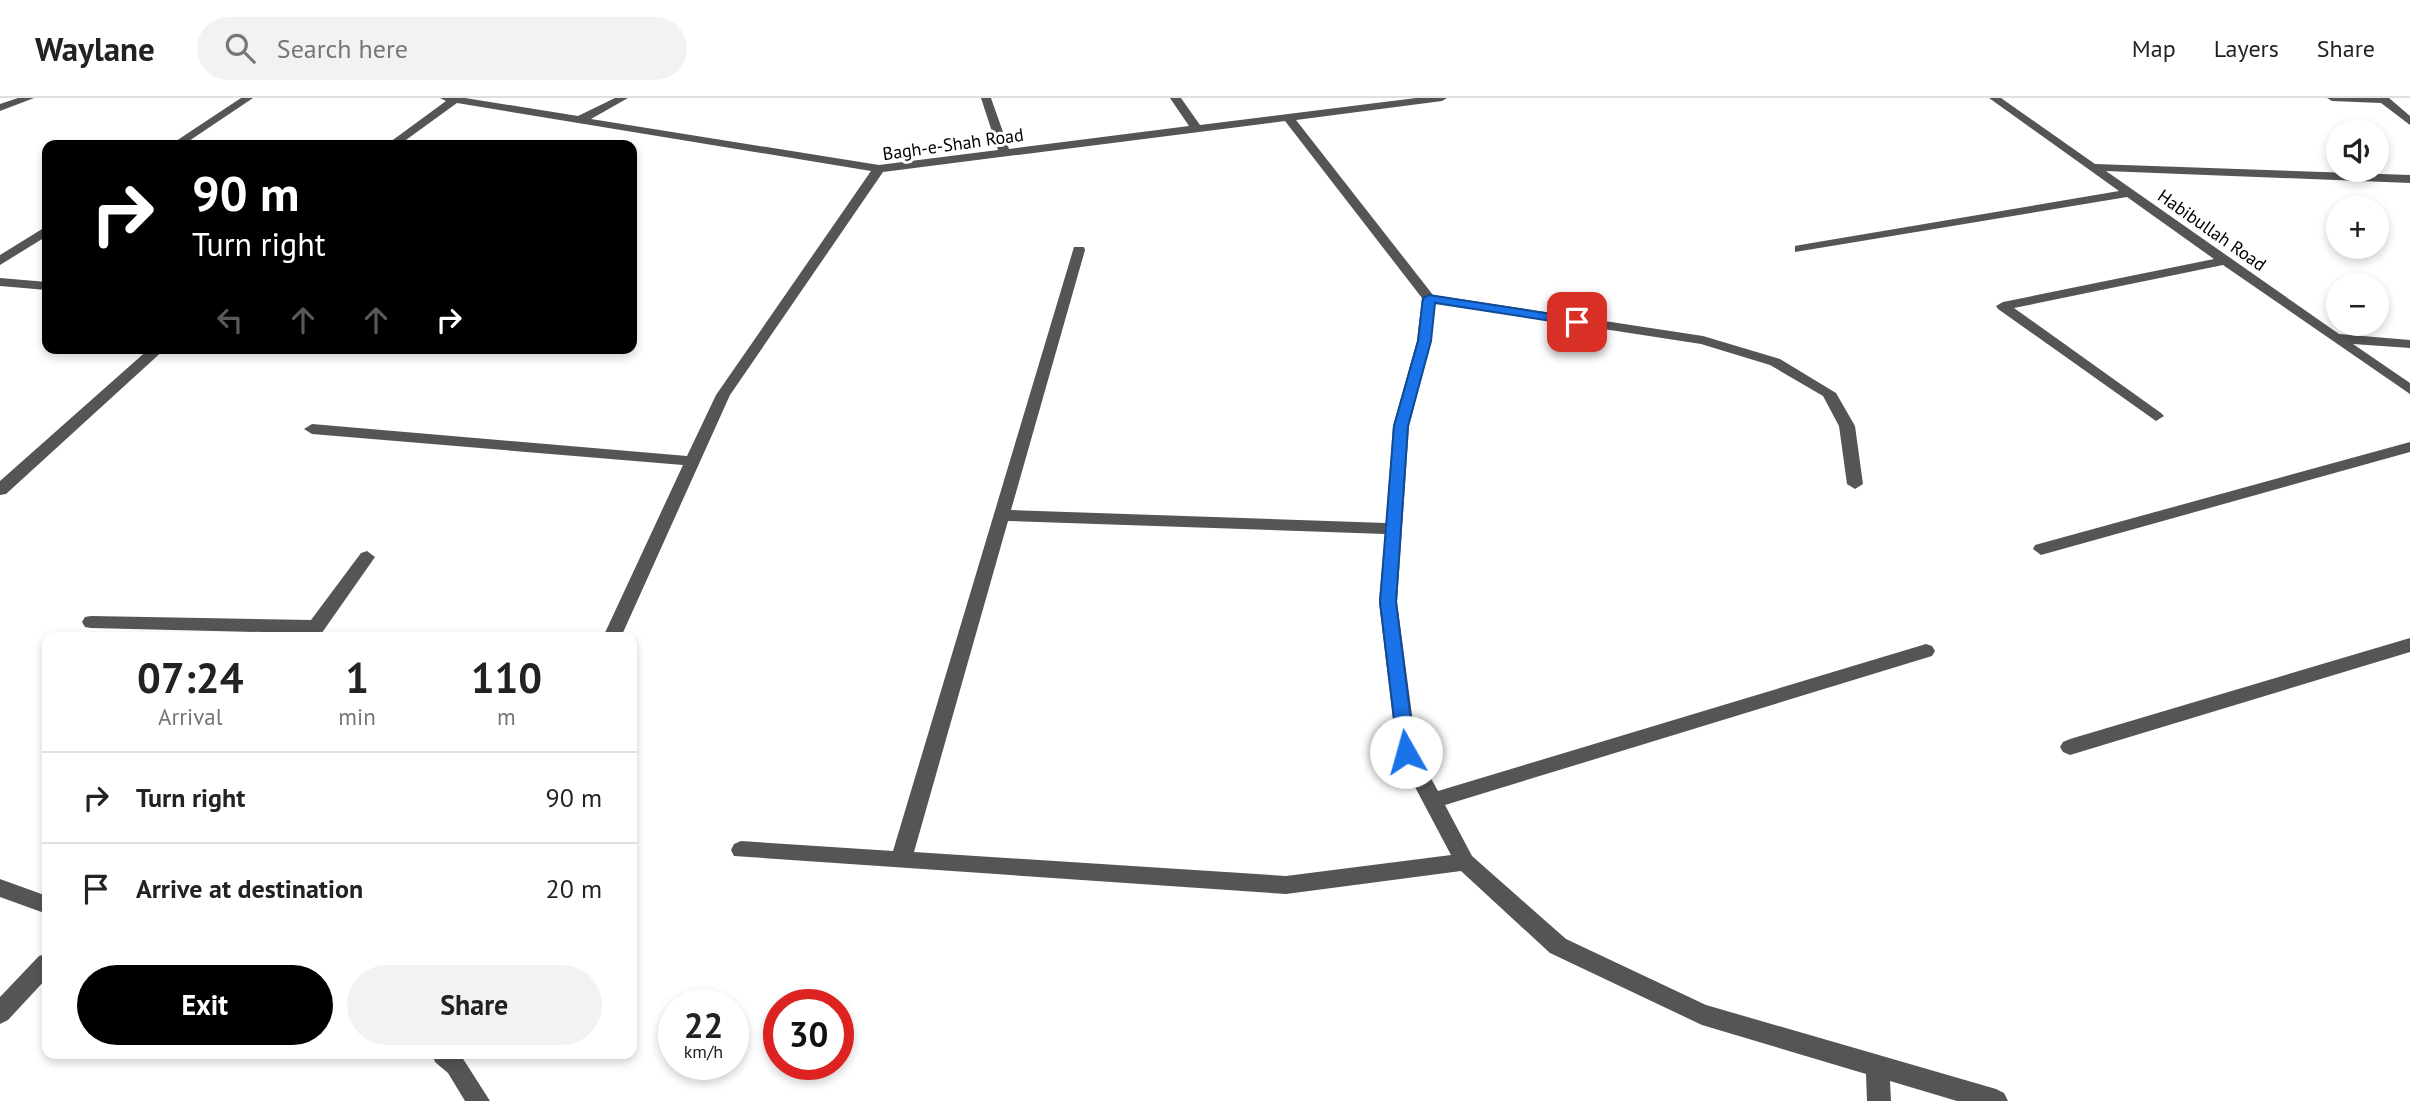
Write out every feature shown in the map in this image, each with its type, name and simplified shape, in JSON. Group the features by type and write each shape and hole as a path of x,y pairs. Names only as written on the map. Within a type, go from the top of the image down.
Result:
{"street":[{"path":"0,108 29,98"},
{"path":"184,140 248,98"},
{"path":"493,106 503,98"},
{"path":"580,120 623,98"},
{"path":"986,98 1005,153"},
{"path":"1175,98 1197,129"},
{"name":"Bagh-e-Shah Road","path":"614,632 723,395 879,169 1442,98"},
{"name":"Habibullah Road","path":"1994,98 2410,390"},
{"path":"2332,98 2383,99 2410,122"},
{"path":"398,140 450,99 879,169"},
{"path":"1288,117 1429,298 1703,340 1775,362 1829,393 1847,426 1855,484"},
{"path":"2092,167 2410,179"},
{"path":"1800,249 2130,193"},
{"path":"0,261 42,233"},
{"path":"901,860 1079,250"},
{"path":"2156,416 2003,306 2226,260"},
{"path":"0,282 42,286"},
{"path":"1429,298 1424,341 1401,426 1388,602 1406,752 1465,862 1558,946 1702,1014 1996,1101"},
{"path":"2333,338 2410,344"},
{"path":"0,490 152,354"},
{"path":"312,429 692,461"},
{"path":"2041,549 2410,447"},
{"path":"1002,515 1394,529"},
{"path":"91,622 313,632 368,557"},
{"path":"2070,747 2410,645"},
{"path":"1433,801 1926,651"},
{"path":"741,850 1286,885 1465,862"},
{"path":"0,888 42,903"},
{"path":"0,1013 42,968"},
{"path":"449,1059 456,1065 478,1101"},
{"path":"1878,1066 1880,1101"}],"route":[{"path":"1406,752 1388,602 1401,426 1424,341 1429,298 1577,322"}]}
